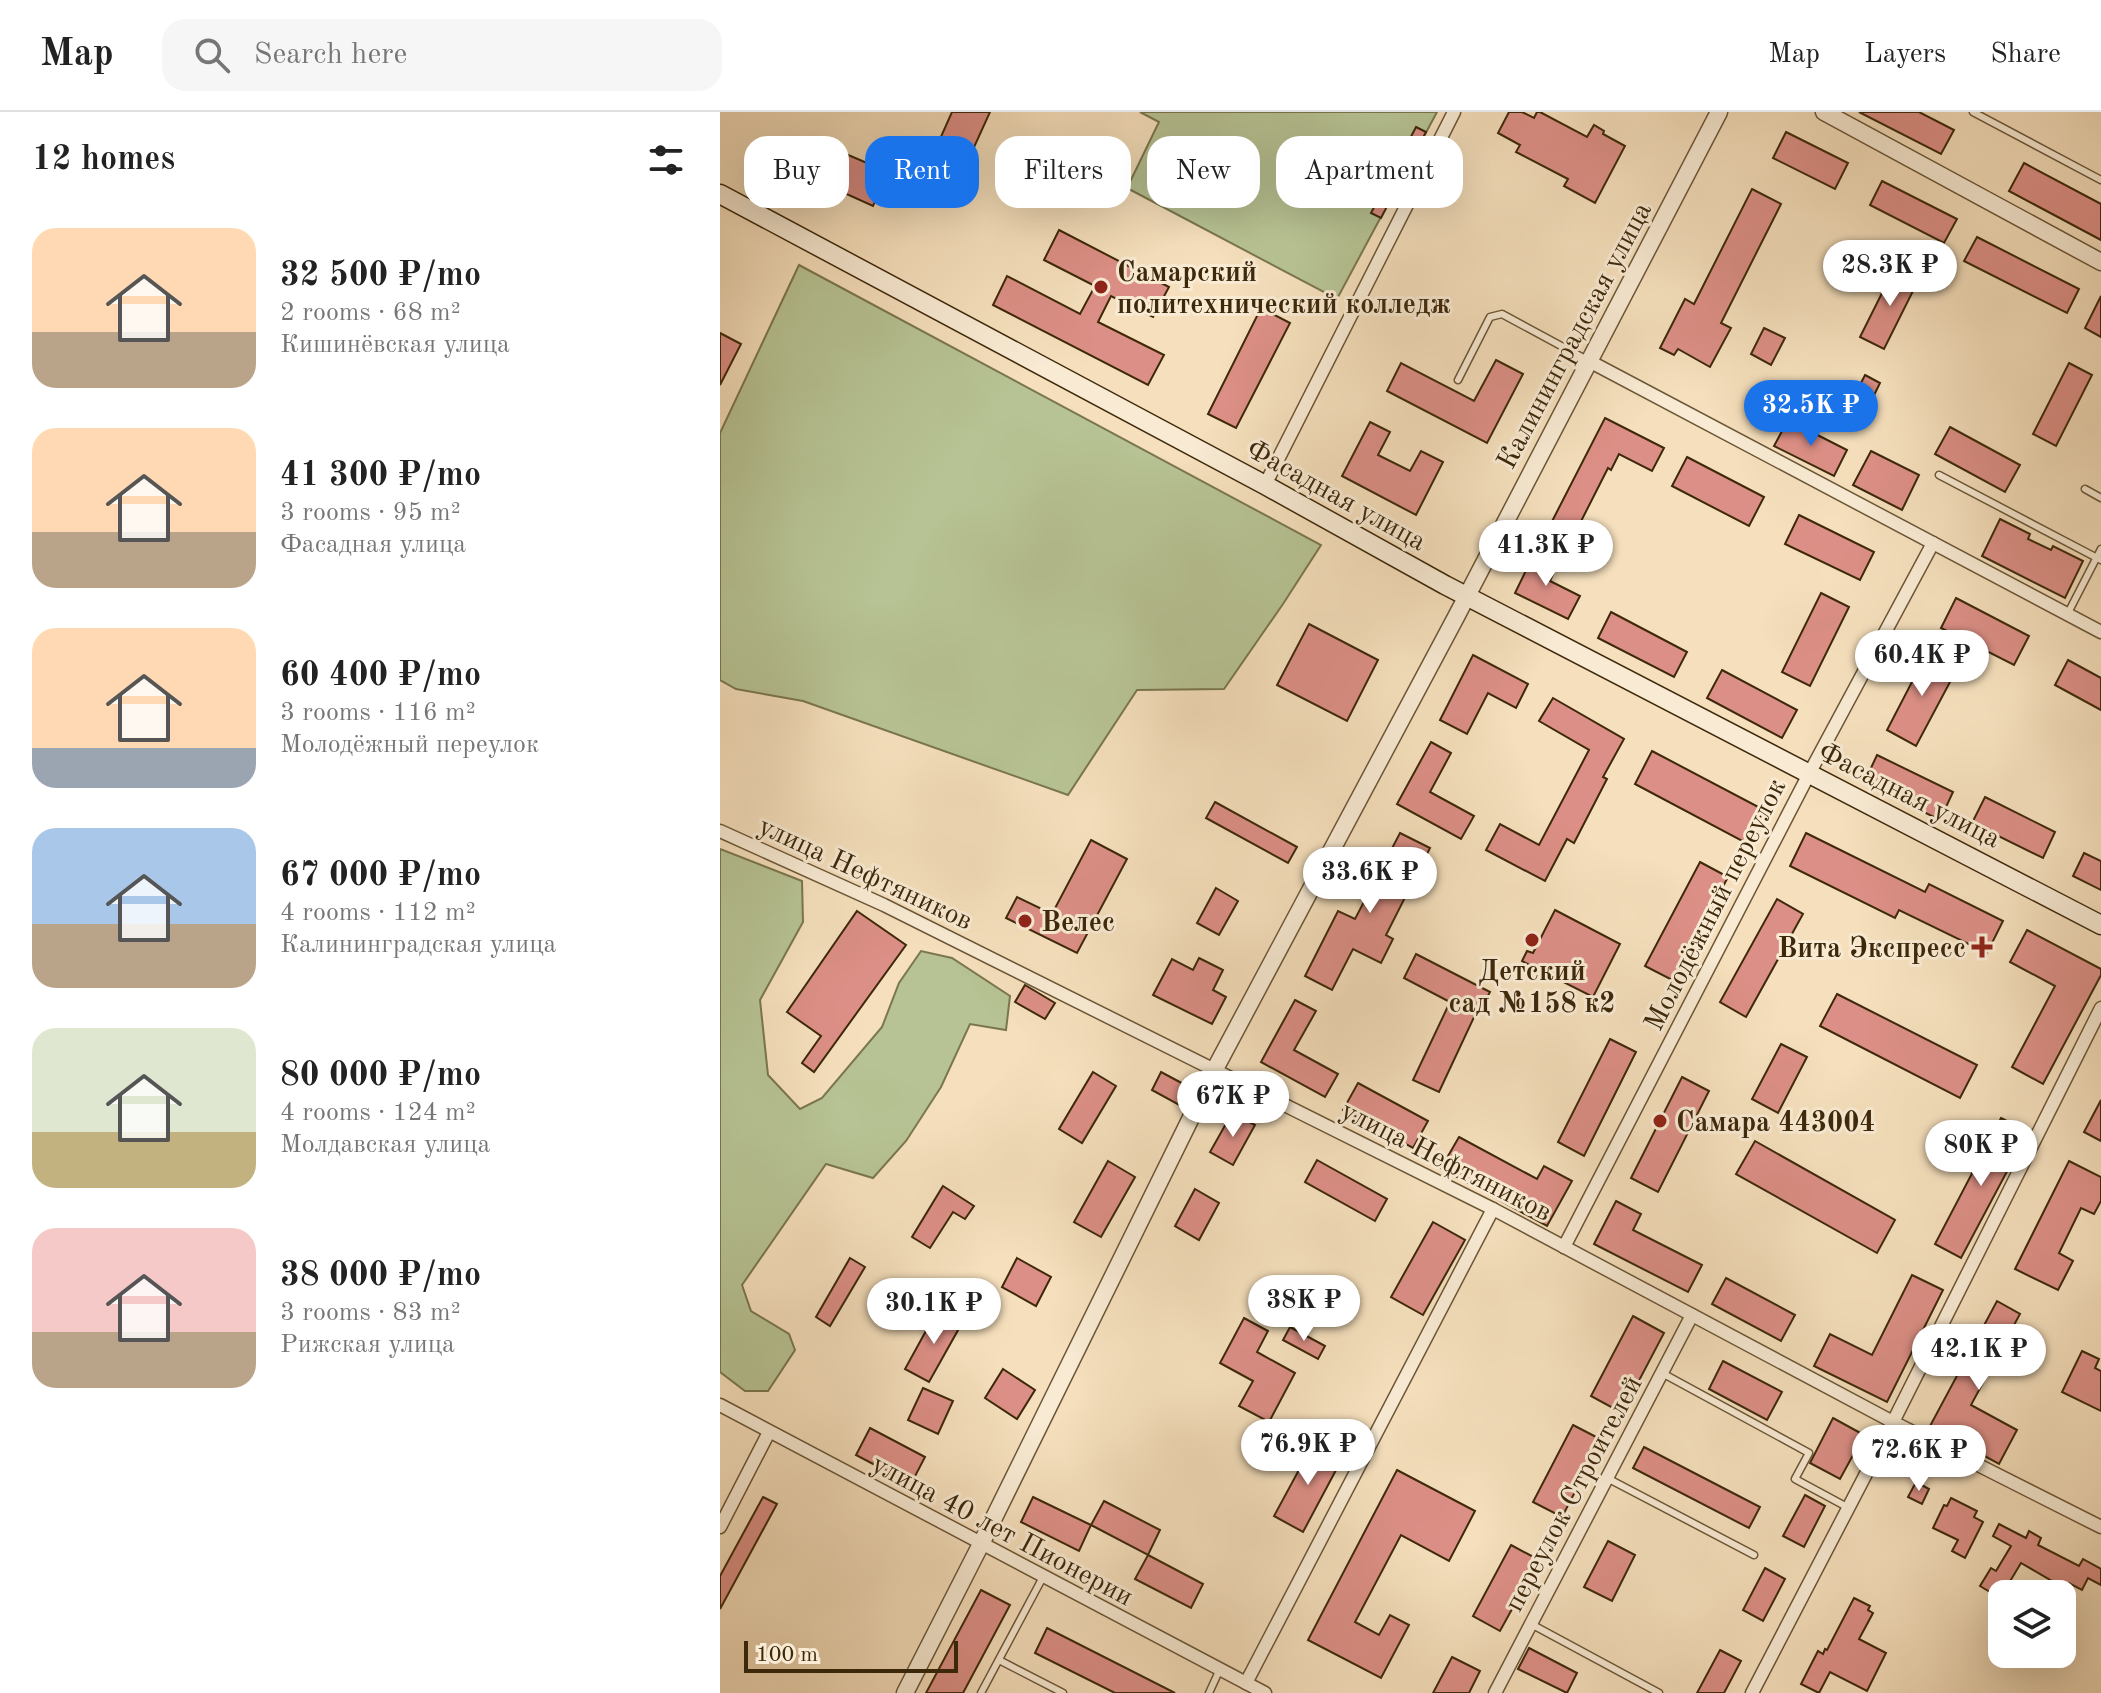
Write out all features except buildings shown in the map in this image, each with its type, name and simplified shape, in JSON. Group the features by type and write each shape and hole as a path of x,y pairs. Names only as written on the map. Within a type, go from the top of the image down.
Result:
{"main road":[{"name":"Фасадная улица","path":"720,194 1467,596 2101,925"}],"street":[{"path":"1265,485 1454,112"},
{"name":"Калининградская улица","path":"905,1693 1215,1069 1467,596 1719,112"},
{"path":"1824,112 2101,262"},
{"path":"1589,361 2101,632"},
{"name":"Молодёжный переулок","path":"1564,1247 1809,774 1933,543"},
{"name":"улица Нефтяников","path":"720,831 884,905 1493,1209 1893,1422 2101,1527"},
{"path":"1752,1693 1893,1422 2101,1008"},
{"path":"1246,1683 1493,1209"},
{"name":"переулок Строителей","path":"1495,1693 1692,1315"},
{"name":"улица 40 лет Пионерии","path":"720,1405 1265,1693"},
{"path":"720,1527 769,1432"}],"lane":[{"path":"1973,112 2101,180"},
{"path":"1458,380 1490,317 1502,314 1589,361"},
{"path":"1939,475 2099,559"},
{"path":"2085,489 2101,498"},
{"path":"2068,615 2099,559 2101,549"},
{"path":"1662,1373 1809,1453 1795,1479 1849,1508"},
{"path":"1607,1478 1754,1555"},
{"path":"981,1693 1043,1577"},
{"path":"1531,1624 1659,1693"},
{"path":"999,1660 1063,1693"},
{"path":"1209,1693 1220,1669"}],"green space":[{"path":"1140,112 1437,112 1424,136 1276,136 1276,208 1386,208 1337,299 1165,208 1260,208 1260,136 1152,136 1159,122"},
{"path":"1147,147 1147,199 1131,190 1131,180"},
{"path":"799,265 1321,545 1224,689 1137,690 1068,795 803,701 736,689 720,680 720,433"},
{"path":"720,849 802,881 803,922 760,1000 768,1075 800,1109 822,1098 882,1027 899,983 921,951 952,958 1010,996 1006,1030 970,1024 941,1087 906,1141 873,1178 826,1164 742,1285 751,1311 789,1334 795,1350 768,1391 745,1391 720,1372"}],"place":[{"name":"Самарский политехнический колледж","path":"1101,287"},
{"name":"Велес","path":"1025,921"},
{"name":"Детский сад №158 к2","path":"1532,940"},
{"name":"Вита Экспресс","path":"1982,947"},
{"name":"Самара 443004","path":"1660,1121"}]}
